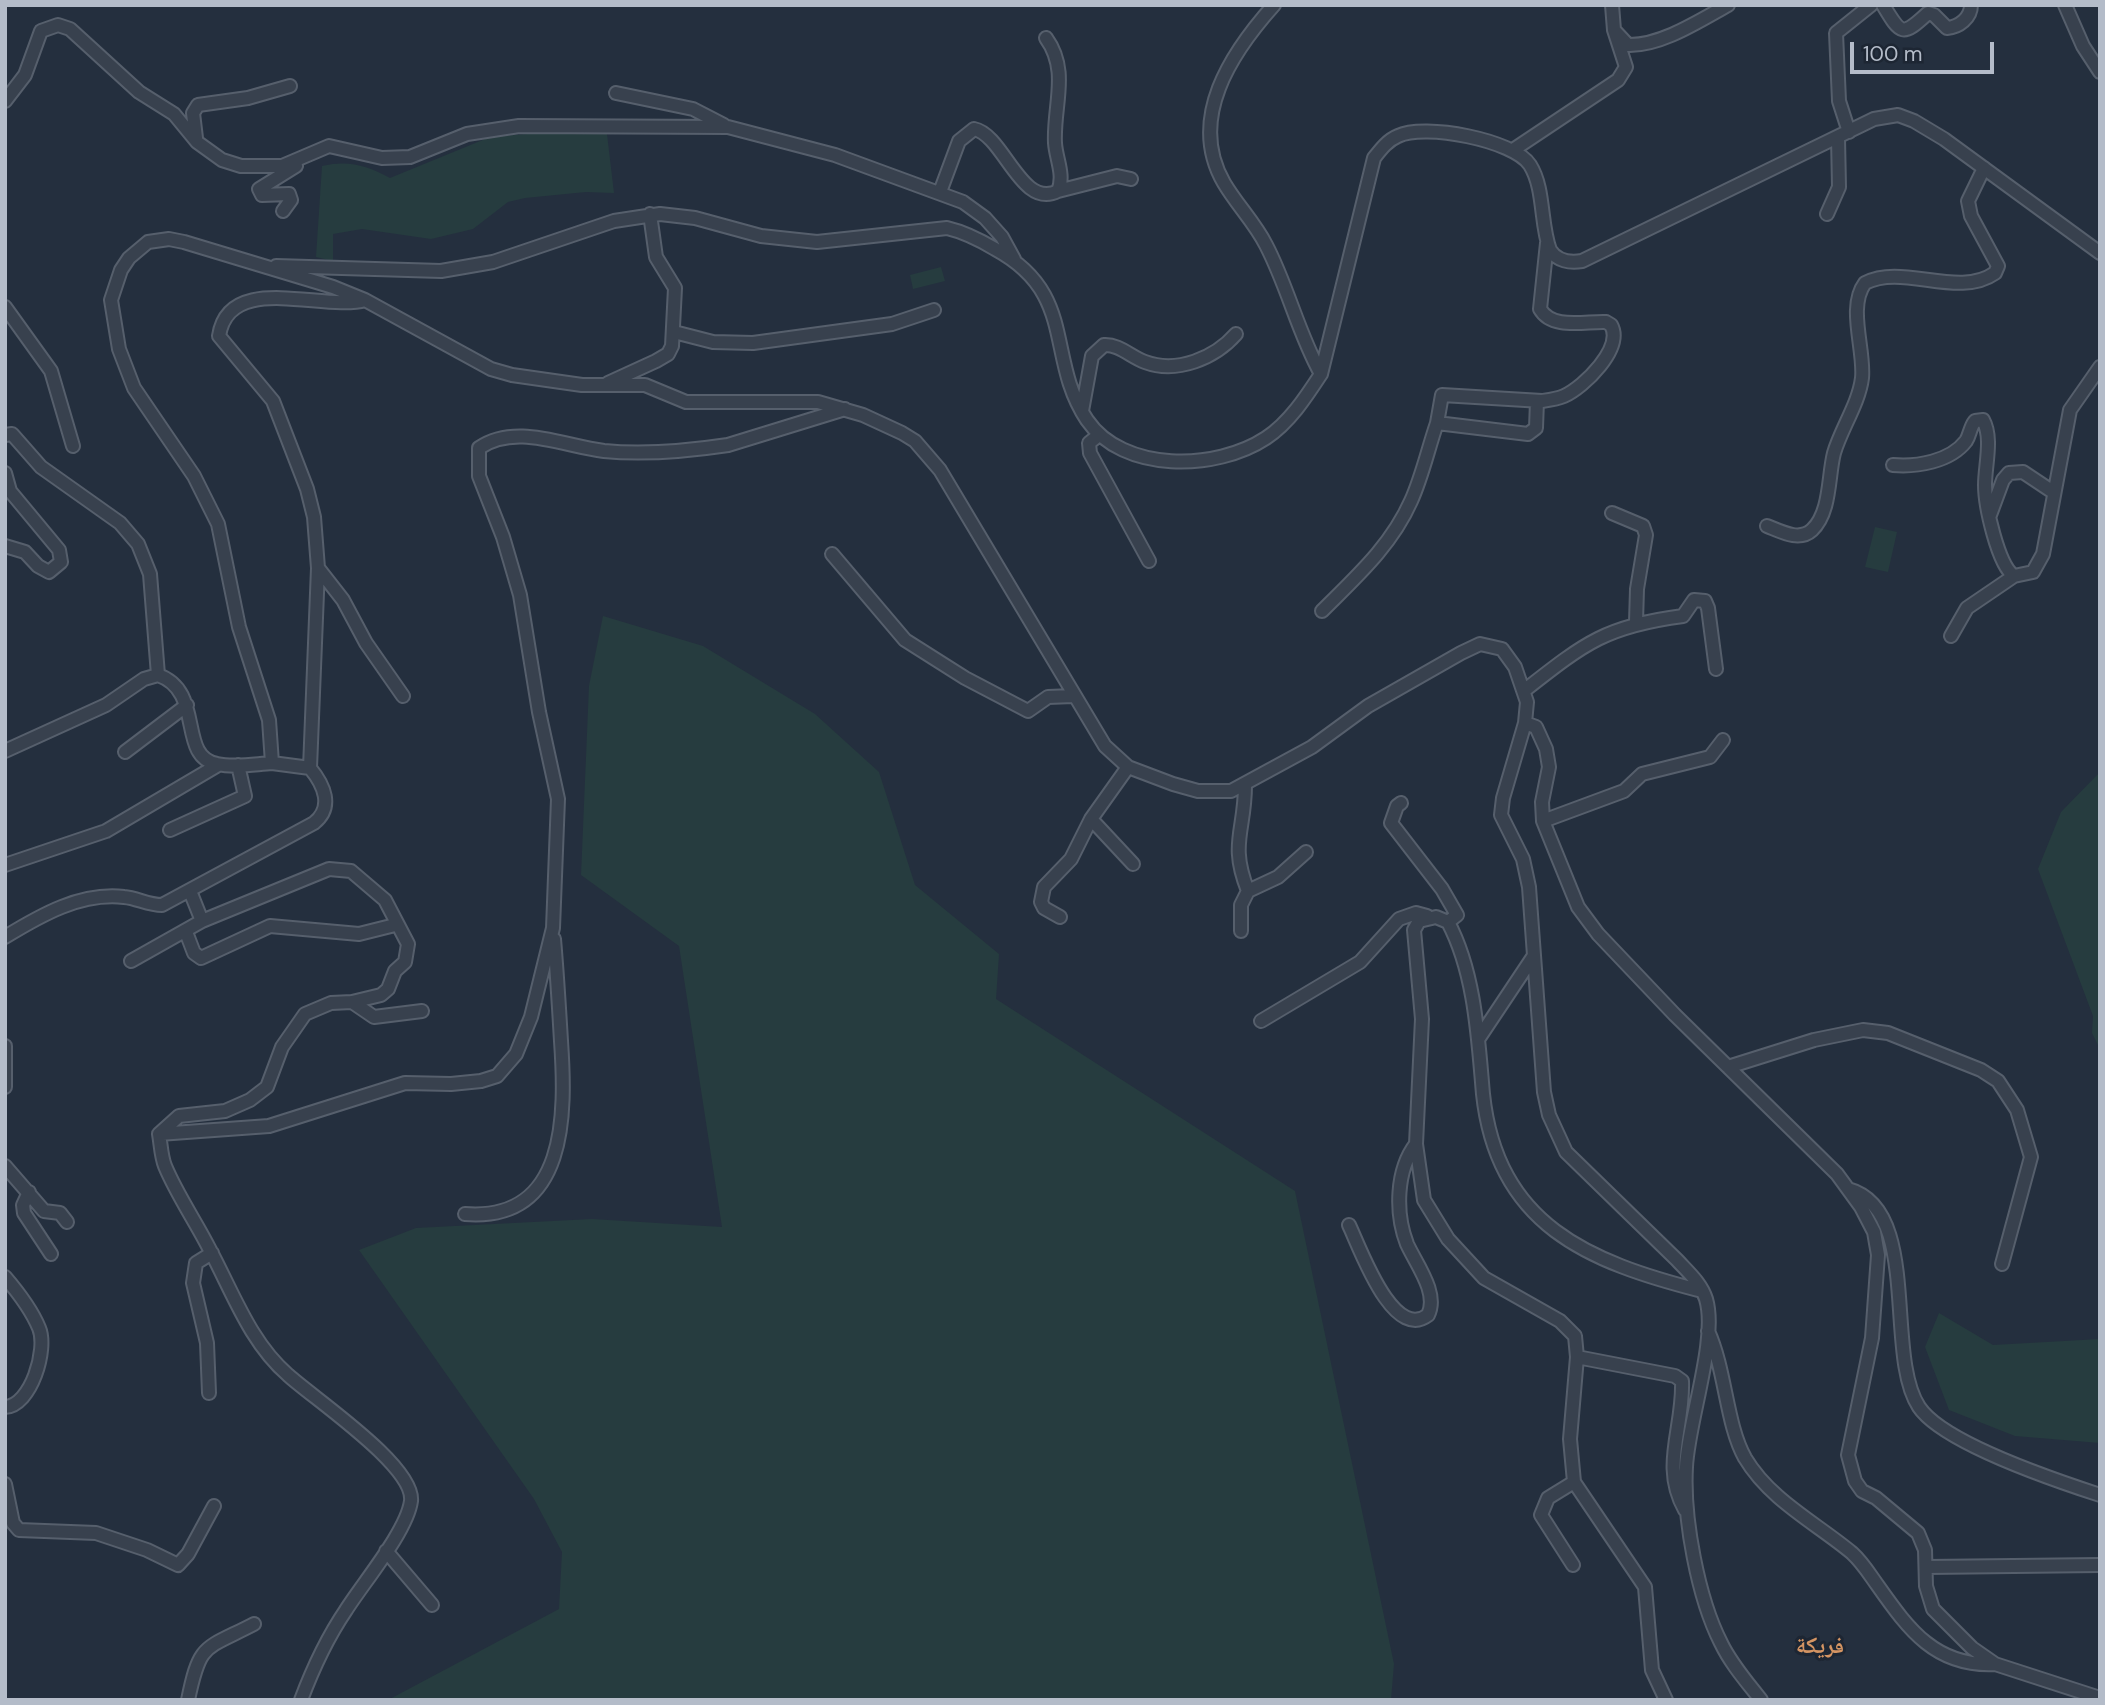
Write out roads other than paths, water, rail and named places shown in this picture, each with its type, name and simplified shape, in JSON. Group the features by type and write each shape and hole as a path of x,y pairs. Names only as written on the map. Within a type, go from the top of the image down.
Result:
{"street":[{"path":"1274,5 1221,80 1212,101 1209,130 1220,175 1267,246 1293,315 1321,374"},
{"path":"1513,150 1618,80 1626,67 1614,30 1612,5"},
{"path":"1614,30 1628,45 1649,43 1728,5"},
{"path":"1827,214 1839,187 1844,135 1839,101 1840,71 1835,41 1840,30 1871,5"},
{"path":"1883,5 1896,27 1903,31 1913,29 1928,13 1934,15 1947,28 1953,28 1966,18 1970,5"},
{"path":"2072,8 2083,46 2100,72"},
{"path":"5,101 25,75 41,31 65,26 139,92 174,114 197,142 222,160 242,166 274,168 321,148 341,147 395,159 410,157 467,134 519,126 728,127"},
{"path":"1046,37 1053,47 1059,69 1055,140 1061,180 1058,191"},
{"path":"197,142 193,113 198,105 248,98 290,86"},
{"path":"616,93 693,109 728,127 835,155 963,202 985,218 1002,237 1014,259 1038,283 1049,300 1073,391 1082,411 1100,435 1123,451 1157,460 1203,458 1240,451 1278,429 1307,396 1321,374 1374,158 1385,144 1399,135 1428,130 1513,150 1522,156 1533,174 1547,242 1554,255 1573,262 1582,261 1874,119 1905,117 1944,139 2100,253"},
{"path":"940,192 959,141 974,129 984,131 1026,185 1041,192 1058,191 1117,176 1131,179"},
{"path":"283,211 290,202 289,194 262,195 258,189 321,148"},
{"path":"1767,526 1798,536 1812,530 1819,520 1834,455 1861,382 1858,305 1860,290 1865,283 1895,278 1943,283 1996,273 1998,266 1971,216 1968,201 1984,168"},
{"path":"258,265 394,272 441,271 493,262 594,227 650,214 695,218 761,236 817,242 874,238 923,229 947,228 966,233 1014,259"},
{"path":"604,385 667,354 674,331 674,288 656,257 650,214"},
{"path":"272,763 270,720 239,627 218,524 194,476 134,388 119,348 111,315 111,300 121,270 129,258 148,242 169,239 184,242 333,287 365,300 491,369 512,375 604,385 645,385 686,402 818,402 846,409 915,441 940,470 1105,746 1128,766 1198,791 1223,792 1245,785 1312,747 1368,706 1480,644 1502,649 1515,667 1525,690 1525,723 1503,798 1501,815 1527,869 1544,1092 1558,1138 1577,1165 1677,1261 1702,1290 1707,1301 1708,1331 1686,1467 1688,1516 1700,1579 1716,1632 1729,1658 1761,1700"},
{"path":"1322,611 1375,559 1400,524 1412,499 1437,423 1442,395 1537,401 1565,396 1578,388 1601,365 1615,336 1611,325 1606,322 1559,322 1544,316 1539,302 1547,242"},
{"path":"5,937 30,922 87,898 123,896 162,905 322,817 326,797 322,785 310,768 318,568 314,517 307,489 273,401 220,340 220,328 226,317 236,309 259,298 339,303 365,300"},
{"path":"5,307 51,371 73,446"},
{"path":"674,331 713,342 752,343 892,324 934,310"},
{"path":"1082,411 1093,356 1104,345 1114,346 1146,362 1173,365 1210,356 1236,334"},
{"path":"1951,636 1967,608 2014,576 2034,572 2038,565 2070,410 2100,367"},
{"path":"1437,423 1528,434 1536,428 1537,401"},
{"path":"465,1213 484,1215 531,1196 542,1182 556,1153 564,1087 554,928 559,836 553,767 538,712 520,595 503,537 479,476 479,448 504,436 605,451 667,452 708,448 728,445 846,409"},
{"path":"1893,465 1922,464 1947,456 1967,440 1975,421 1983,420 1987,431 1985,486 1990,516 2005,568 2014,576"},
{"path":"5,435 12,435 41,467 120,523 138,544 150,574 158,675"},
{"path":"1100,435 1089,443 1090,453 1149,561"},
{"path":"1990,516 2003,480 2010,473 2023,472 2053,492"},
{"path":"5,473 10,491 59,550 61,562 49,572 38,566 25,552 5,546"},
{"path":"1612,513 1643,526 1646,535 1637,589 1636,622"},
{"path":"832,554 896,631 965,678 1025,710 1031,710 1053,696 1073,696"},
{"path":"318,568 343,600 366,643 403,696"},
{"path":"1525,690 1586,645 1636,622 1683,616 1694,600 1705,601 1716,669"},
{"path":"5,751 106,705 144,679 158,675 175,684 187,705 198,753 218,765"},
{"path":"125,752 187,705"},
{"path":"1525,723 1536,727 1546,749 1549,767 1541,812 1543,821 1562,872 1585,918 1675,1015 1837,1174 1874,1232 1878,1255 1872,1338 1851,1433 1849,1464 1862,1491 1876,1498 1918,1533 1925,1550 1926,1587 1933,1609 1972,1648 1995,1664"},
{"path":"1543,821 1624,790 1642,774 1710,757 1723,740"},
{"path":"5,865 106,831 218,765 272,763 310,768"},
{"path":"170,830 245,796 238,765"},
{"path":"1060,917 1044,908 1041,902 1044,887 1071,859 1091,818 1128,766"},
{"path":"1245,785 1244,812 1236,851 1241,875 1248,891"},
{"path":"1401,803 1396,806 1391,823 1442,889 1457,915 1448,922"},
{"path":"1091,818 1133,864"},
{"path":"1241,931 1241,905 1248,891 1278,877 1306,852"},
{"path":"131,961 202,921 329,869 351,871 385,900 395,925 408,944 405,962 395,971 381,995 352,1002 331,1003 305,1014 282,1047 267,1087 250,1100 225,1111 179,1116 159,1134"},
{"path":"190,891 202,921"},
{"path":"1261,1021 1360,962 1399,919 1416,913 1448,922 1457,939 1479,1038 1488,1128 1495,1153 1533,1214 1581,1250 1628,1270 1702,1290"},
{"path":"1427,916 1419,921 1414,930 1422,1018 1416,1144 1424,1200 1448,1239 1484,1278 1571,1329 1575,1336 1577,1357 1570,1439 1574,1482 1645,1587 1652,1670 1666,1700"},
{"path":"186,932 194,953 201,958 270,926 359,934 395,925"},
{"path":"159,1134 269,1126 405,1083 451,1084 497,1076 516,1054 531,1017 554,928"},
{"path":"1479,1038 1533,957"},
{"path":"352,1002 374,1017 422,1011"},
{"path":"1728,1067 1814,1040 1863,1030 1888,1034 1981,1070 1998,1081 2017,1110 2031,1157 2002,1264"},
{"path":"5,1087 6,1050"},
{"path":"159,1134 165,1165 267,1355 288,1376 341,1416 401,1474 408,1485 410,1506 386,1551 327,1640 301,1700"},
{"path":"1349,1225 1387,1301 1403,1318 1414,1321 1428,1315 1432,1298 1402,1229 1401,1172 1405,1158 1416,1144"},
{"path":"5,1166 44,1211 60,1213 67,1222"},
{"path":"1847,1189 1866,1196 1880,1212 1885,1224 1897,1282 1909,1379 1919,1407 1958,1438 2100,1495"},
{"path":"29,1192 23,1205 24,1213 51,1254"},
{"path":"209,1393 207,1343 193,1283 196,1263 212,1252"},
{"path":"5,1277 35,1321 41,1336 36,1371 29,1391 6,1409"},
{"path":"1708,1331 1722,1370 1739,1445 1750,1465 1789,1506 1857,1558 1920,1638 1956,1662 1995,1664 2100,1698"},
{"path":"1577,1357 1679,1378 1682,1384 1673,1486 1688,1516"},
{"path":"1573,1565 1541,1515 1548,1498 1574,1482"},
{"path":"5,1484 13,1523 19,1530 96,1533 147,1550 178,1565 188,1554 214,1506"},
{"path":"386,1551 432,1605"},
{"path":"1927,1567 2100,1565"},
{"path":"188,1700 197,1658 205,1649 254,1624"}],"district":[{"name":"فريكة","path":"1820,1647"}]}
